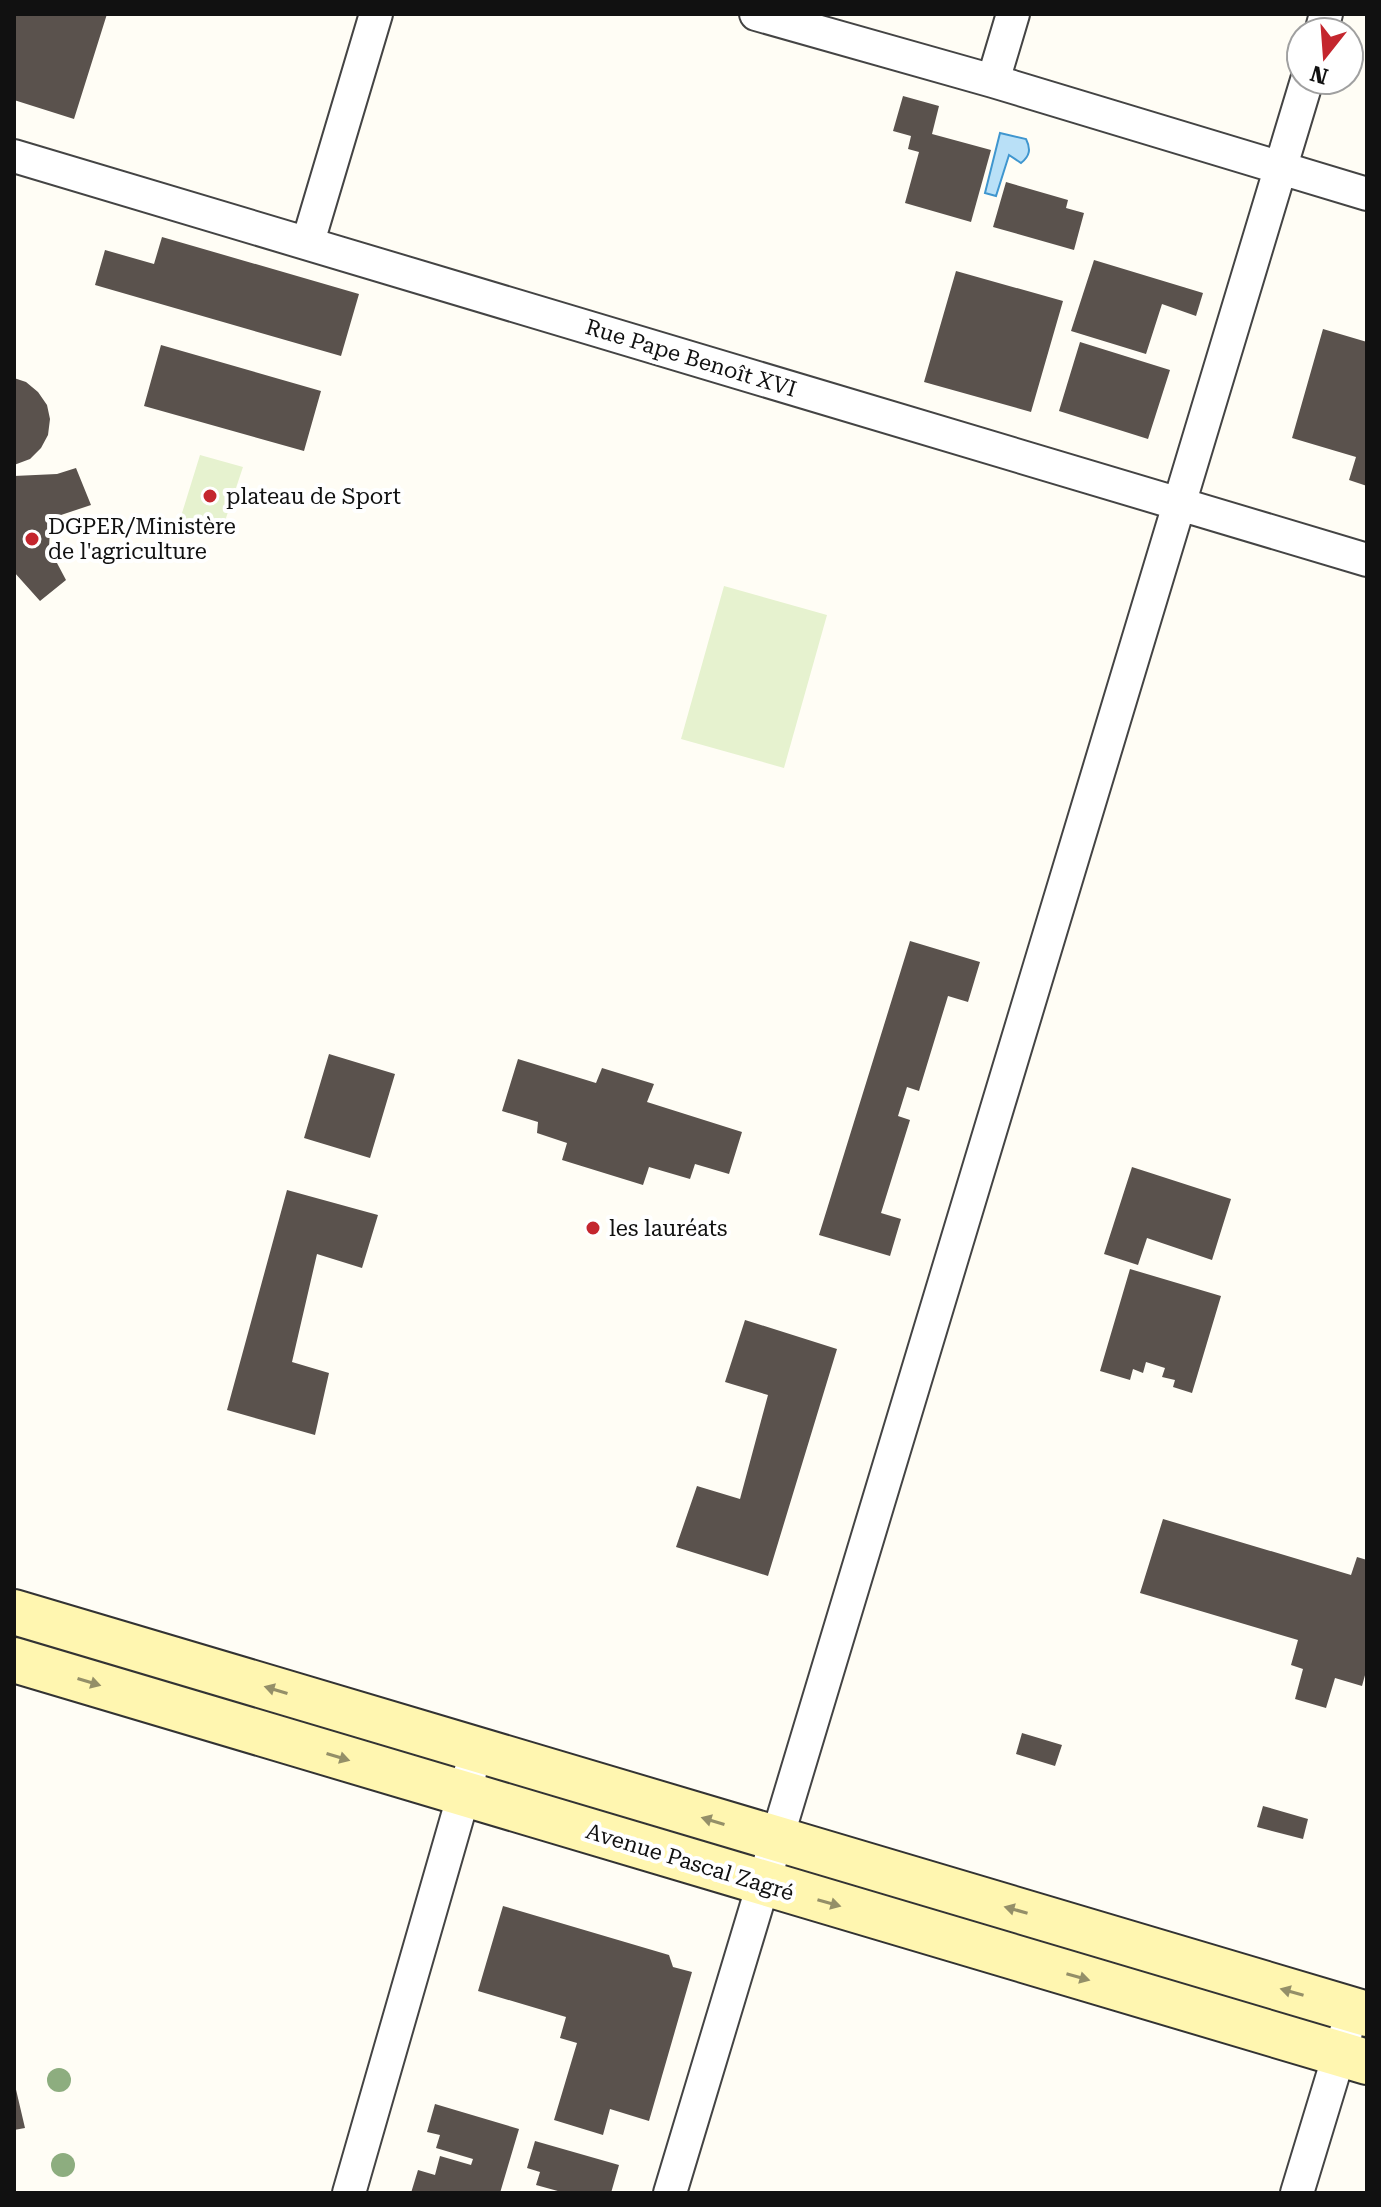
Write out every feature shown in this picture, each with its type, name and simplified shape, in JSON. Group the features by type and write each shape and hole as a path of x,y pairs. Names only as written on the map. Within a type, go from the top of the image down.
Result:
{"main road":[{"name":"Avenue Pascal Zagré","path":"14,1612 1360,2012"},
{"name":"Avenue Pascal Zagré","path":"14,1660 1353,2058"}],"street":[{"path":"308,242 376,14"},
{"path":"756,14 993,81 1367,194"},
{"path":"993,81 1013,14"},
{"path":"670,2193 1302,96"},
{"name":"Rue Pape Benoît XVI","path":"14,156 1367,560"},
{"path":"349,2193 477,1750"},
{"path":"1297,2193 1353,2058 1360,2012"}],"green space":[{"name":"plateau de Sport","path":"200,455 243,467 220,536 178,526"},
{"path":"724,586 827,615 784,768 681,739"}],"water":[{"path":"1000,133 1026,139 1029,149 1021,163 1009,155 996,196 985,193"}],"building":[{"path":"14,14 107,14 74,119 14,100"},
{"path":"903,96 939,106 932,134 991,150 971,222 905,203 919,152 908,149 911,136 893,131"},
{"path":"1006,182 1068,200 1066,208 1084,213 1074,250 993,227"},
{"path":"162,237 359,294 341,356 95,285 105,250 154,264"},
{"path":"1094,260 1203,293 1196,316 1162,304 1146,354 1071,331"},
{"path":"956,271 1063,301 1031,412 924,382"},
{"path":"1323,329 1367,342 1367,486 1349,480 1356,457 1292,438"},
{"path":"1080,342 1170,370 1148,439 1059,411"},
{"path":"161,345 321,391 304,451 144,406"},
{"path":"14,378 26,382 38,392 47,405 50,419 48,435 41,448 30,459 14,465"},
{"name":"DGPER/Ministère de l'agriculture","path":"76,468 91,505 58,516 50,529 49,548 66,580 40,601 14,572 14,476 57,474"},
{"path":"910,941 980,962 968,1002 948,996 919,1091 907,1087 898,1116 910,1120 881,1213 901,1219 890,1256 819,1235"},
{"path":"329,1054 395,1074 370,1158 304,1138"},
{"path":"518,1059 596,1083 602,1068 654,1084 647,1102 742,1132 729,1174 695,1164 690,1179 649,1167 643,1185 562,1160 567,1143 537,1133 538,1122 502,1111"},
{"path":"1132,1167 1231,1199 1212,1260 1147,1238 1138,1265 1104,1254"},
{"path":"287,1190 378,1215 362,1268 317,1254 292,1362 329,1373 315,1435 227,1410"},
{"path":"1130,1269 1221,1296 1192,1393 1173,1387 1175,1380 1162,1377 1165,1368 1146,1362 1143,1373 1133,1369 1130,1380 1100,1371"},
{"path":"745,1320 837,1349 768,1576 676,1547 697,1486 740,1499 768,1395 725,1382"},
{"path":"1163,1519 1351,1575 1357,1557 1367,1560 1367,1668 1362,1686 1335,1678 1326,1708 1295,1699 1303,1669 1291,1665 1298,1640 1140,1593"},
{"path":"1022,1733 1062,1745 1055,1766 1016,1754"},
{"path":"1263,1806 1308,1819 1303,1839 1257,1827"},
{"path":"503,1906 669,1955 673,1967 692,1972 649,2121 610,2109 603,2135 554,2120 577,2043 560,2038 566,2017 478,1991"},
{"path":"14,2081 25,2128 14,2130"},
{"path":"435,2104 519,2129 500,2193 411,2193 418,2170 435,2175 440,2156 471,2165 473,2159 436,2148 440,2135 427,2132"},
{"path":"535,2141 619,2165 611,2193 565,2193 536,2185 540,2172 527,2168"}],"place":[{"name":"plateau de Sport","path":"210,496"},
{"name":"DGPER/Ministère de l'agriculture","path":"32,539"},
{"name":"les lauréats","path":"593,1228"}]}
